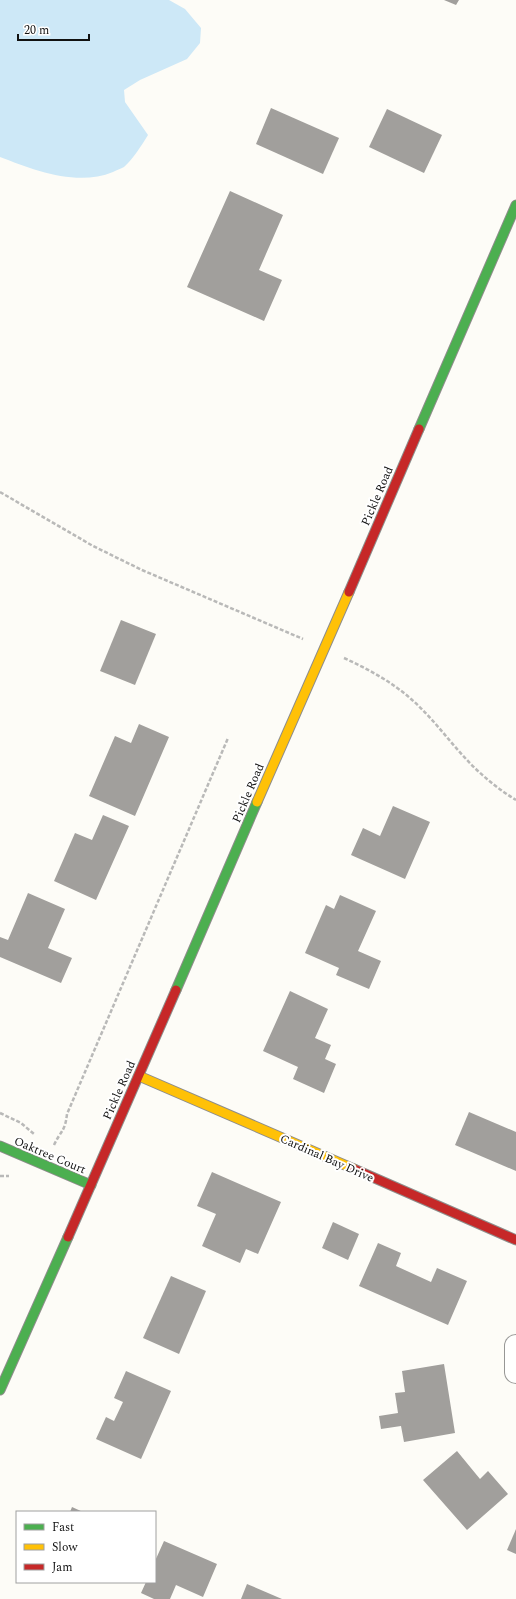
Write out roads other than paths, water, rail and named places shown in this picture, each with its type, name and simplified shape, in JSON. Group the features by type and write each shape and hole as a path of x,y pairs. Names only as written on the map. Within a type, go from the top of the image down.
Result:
{"street":[{"name":"Pickle Road","path":"0,1390 139,1076 516,205"},
{"name":"Cardinal Bay Drive","path":"139,1076 516,1240"},
{"name":"Oaktree Court","path":"0,1146 90,1185"},
{"path":"516,1346 516,1372"}],"water":[{"path":"0,0 169,0 185,9 201,28 200,43 187,59 140,80 124,90 125,102 148,135 134,156 124,167 99,176 85,178 70,177 56,175 27,167 0,157"}]}
